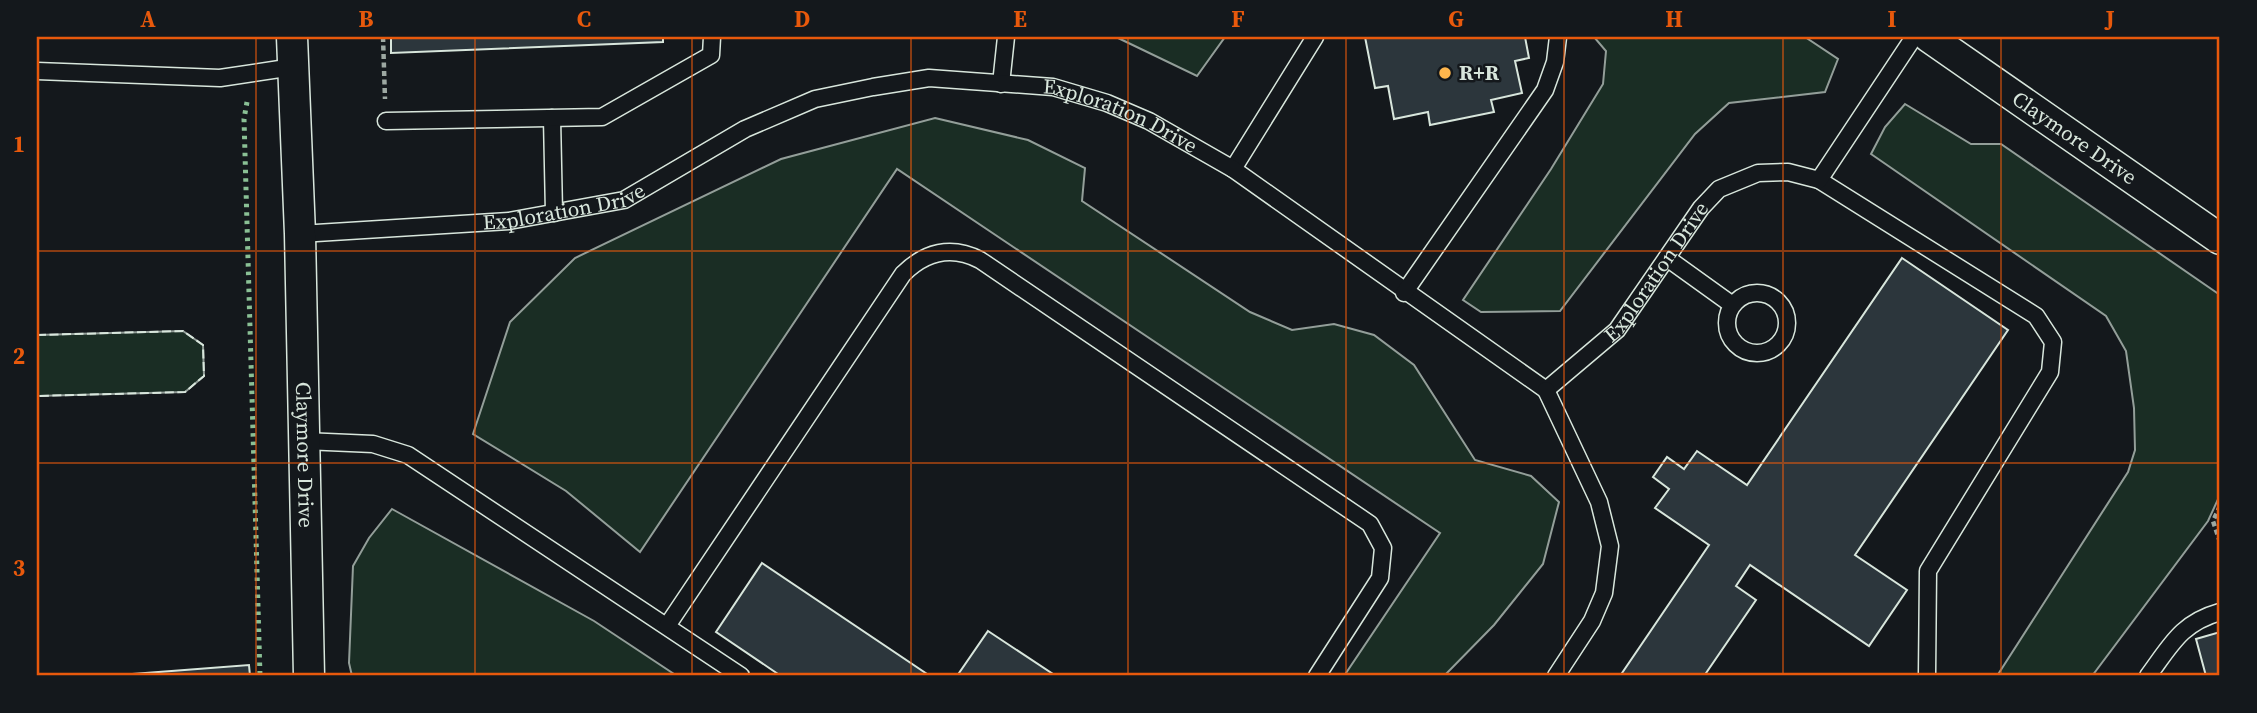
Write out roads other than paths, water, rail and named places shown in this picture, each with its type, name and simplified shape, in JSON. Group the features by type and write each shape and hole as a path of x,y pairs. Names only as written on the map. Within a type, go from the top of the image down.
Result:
{"street":[{"path":"292,37 300,234"},
{"name":"Claymore Drive","path":"1929,37 2220,239"},
{"name":"Claymore Drive","path":"300,234 309,676"}],"lane":[{"path":"386,121 601,117 711,55 712,37"},
{"path":"1001,84 1006,37"},
{"path":"1233,169 1315,37"},
{"path":"1404,293 1545,90 1555,62 1558,37"},
{"path":"1819,180 1914,37"},
{"path":"37,71 220,78 293,66"},
{"name":"Exploration Drive","path":"300,234 509,221 624,200 745,129 816,99 929,78 1053,87 1107,103 1149,121 1233,169 1404,293 1546,390 1617,330 1701,208 1719,189 1758,173 1788,172 1819,180 2036,316 2053,342 2050,372 1927,571 1927,676"},
{"path":"552,118 554,213"},
{"path":"667,626 903,274 927,256 956,251 979,260 1370,524 1383,548 1380,578 1317,676"},
{"path":"1667,258 1731,304"},
{"path":"1546,390 1599,502 1610,546 1604,593 1592,621 1556,676"},
{"path":"304,441 373,443 408,455 741,676"},
{"path":"2148,676 2183,629 2202,617 2220,612"}],"place":[{"name":"R+R","path":"1445,73"}]}
